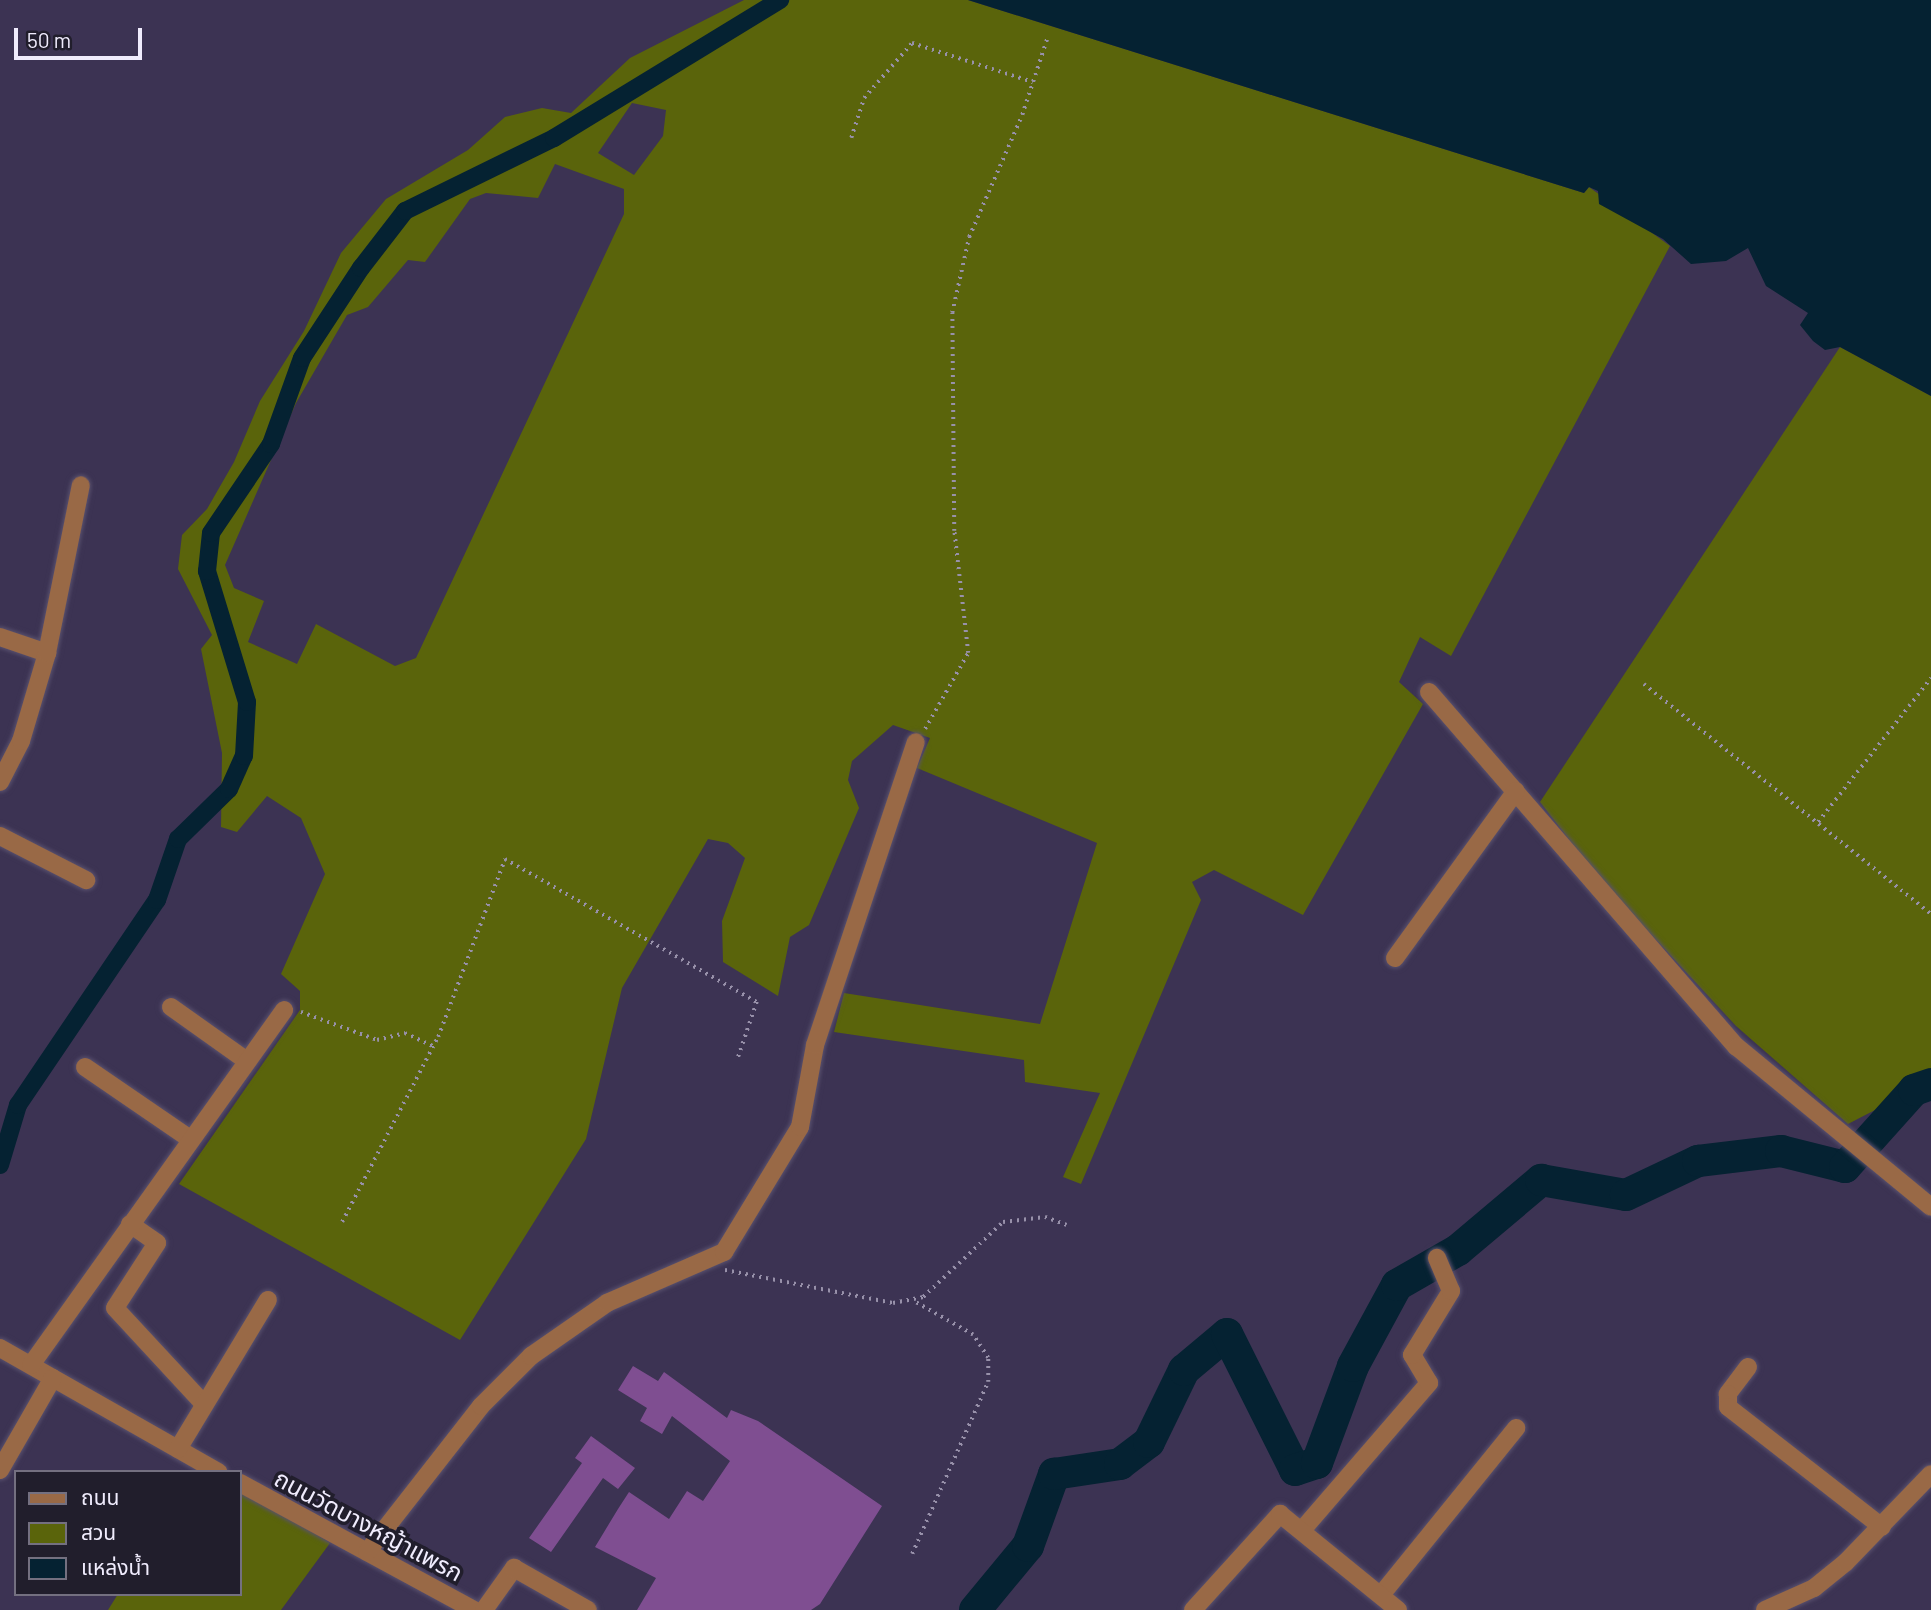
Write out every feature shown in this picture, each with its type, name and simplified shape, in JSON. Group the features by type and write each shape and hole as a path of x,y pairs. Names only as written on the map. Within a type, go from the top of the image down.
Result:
{"street":[{"path":"0,782 21,741 47,653 81,485"},
{"path":"0,637 47,653"},
{"path":"1429,692 1703,1012 1764,1075 1931,1207"},
{"path":"368,1552 481,1406 531,1356 607,1303 724,1252 800,1126 831,992 916,742"},
{"path":"1395,958 1516,791"},
{"path":"0,836 86,880"},
{"path":"171,1007 247,1061"},
{"path":"31,1366 284,1010"},
{"path":"85,1067 190,1139"},
{"path":"130,1224 157,1243 115,1308 204,1404"},
{"path":"1303,1529 1427,1388 1429,1378 1412,1352 1448,1301 1448,1280 1437,1258"},
{"path":"178,1449 268,1300"},
{"path":"0,1348 215,1470"},
{"path":"1748,1367 1728,1394 1728,1407 1882,1527"},
{"path":"0,1470 53,1378"},
{"path":"1381,1595 1517,1428"},
{"path":"1765,1610 1814,1588 1882,1527 1931,1474"},
{"name":"ถนนวัดบางหญ้าแพรก","path":"242,1484 474,1610"},
{"path":"1193,1610 1273,1518 1288,1516 1398,1610"},
{"path":"484,1610 514,1568 588,1610"}],"path":[{"path":"916,742 968,653 954,531 952,313 969,237 1033,82 1048,36"},
{"path":"851,138 864,98 912,43 1033,82"},
{"path":"1817,823 1931,678"},
{"path":"1644,684 1931,914"},
{"path":"342,1222 433,1046 505,859 512,858 687,967 757,1002 737,1060"},
{"path":"284,1010 377,1040 404,1033 433,1046"},
{"path":"705,1260 742,1278 859,1301 911,1300 946,1279 1003,1222 1045,1217 1067,1225"},
{"path":"911,1300 973,1335 988,1358 989,1382 912,1554"}],"green space":[{"path":"744,0 968,0 1584,193 1589,187 1670,246 1451,656 1420,637 1399,682 1423,704 1303,915 1214,870 1192,882 1201,900 1081,1184 1063,1177 1100,1093 1025,1082 1024,1060 834,1032 844,993 1040,1024 1097,843 917,768 930,738 893,725 852,761 848,780 859,808 809,925 790,937 778,996 723,962 722,921 745,858 728,843 708,839 622,988 586,1139 460,1340 179,1184 300,1010 300,991 281,974 325,874 301,818 267,796 237,832 221,827 222,753 201,649 212,635 178,569 182,535 207,509 234,462 260,401 304,331 341,253 386,199 468,150 505,117 542,108 571,113 630,58","holes":["632,103 666,110 663,136 634,175 598,153","555,164 624,189 624,214 416,658 395,666 316,624 297,664 248,642 264,601 234,588 225,565 296,403 347,315 368,307 408,260 425,262 470,199 486,193 538,198"]},
{"path":"1840,347 1931,396 1931,1081 1848,1124 1736,1026 1599,878 1540,802"},
{"path":"242,1488 330,1543 281,1610 108,1610 117,1596 242,1596"}],"water":[{"path":"968,0 1931,0 1931,396 1840,347 1825,350 1813,341 1800,325 1808,313 1766,286 1748,248 1726,261 1691,264 1663,239 1599,204 1598,191 1589,187 1584,193"}],"building":[{"path":"633,1366 658,1381 664,1372 727,1418 731,1410 758,1421 882,1506 820,1604 811,1610 637,1610 656,1578 595,1547 618,1509 629,1492 669,1519 687,1491 703,1501 730,1461 672,1416 662,1434 640,1421 647,1408 618,1390"},
{"path":"591,1436 635,1468 618,1489 603,1478 551,1552 529,1538 582,1463 575,1458"}],"waterway":[{"path":"0,1165 18,1105 157,900 178,839 229,789 244,756 247,702 207,571 211,533 271,444 302,358 361,268 405,211 554,138 780,0"},
{"path":"975,1610 1028,1546 1054,1474 1120,1464 1149,1442 1184,1370 1227,1334 1295,1470 1317,1463 1353,1366 1397,1285 1458,1250 1541,1180 1626,1195 1698,1161 1781,1151 1845,1167 1914,1090 1931,1084"}]}
